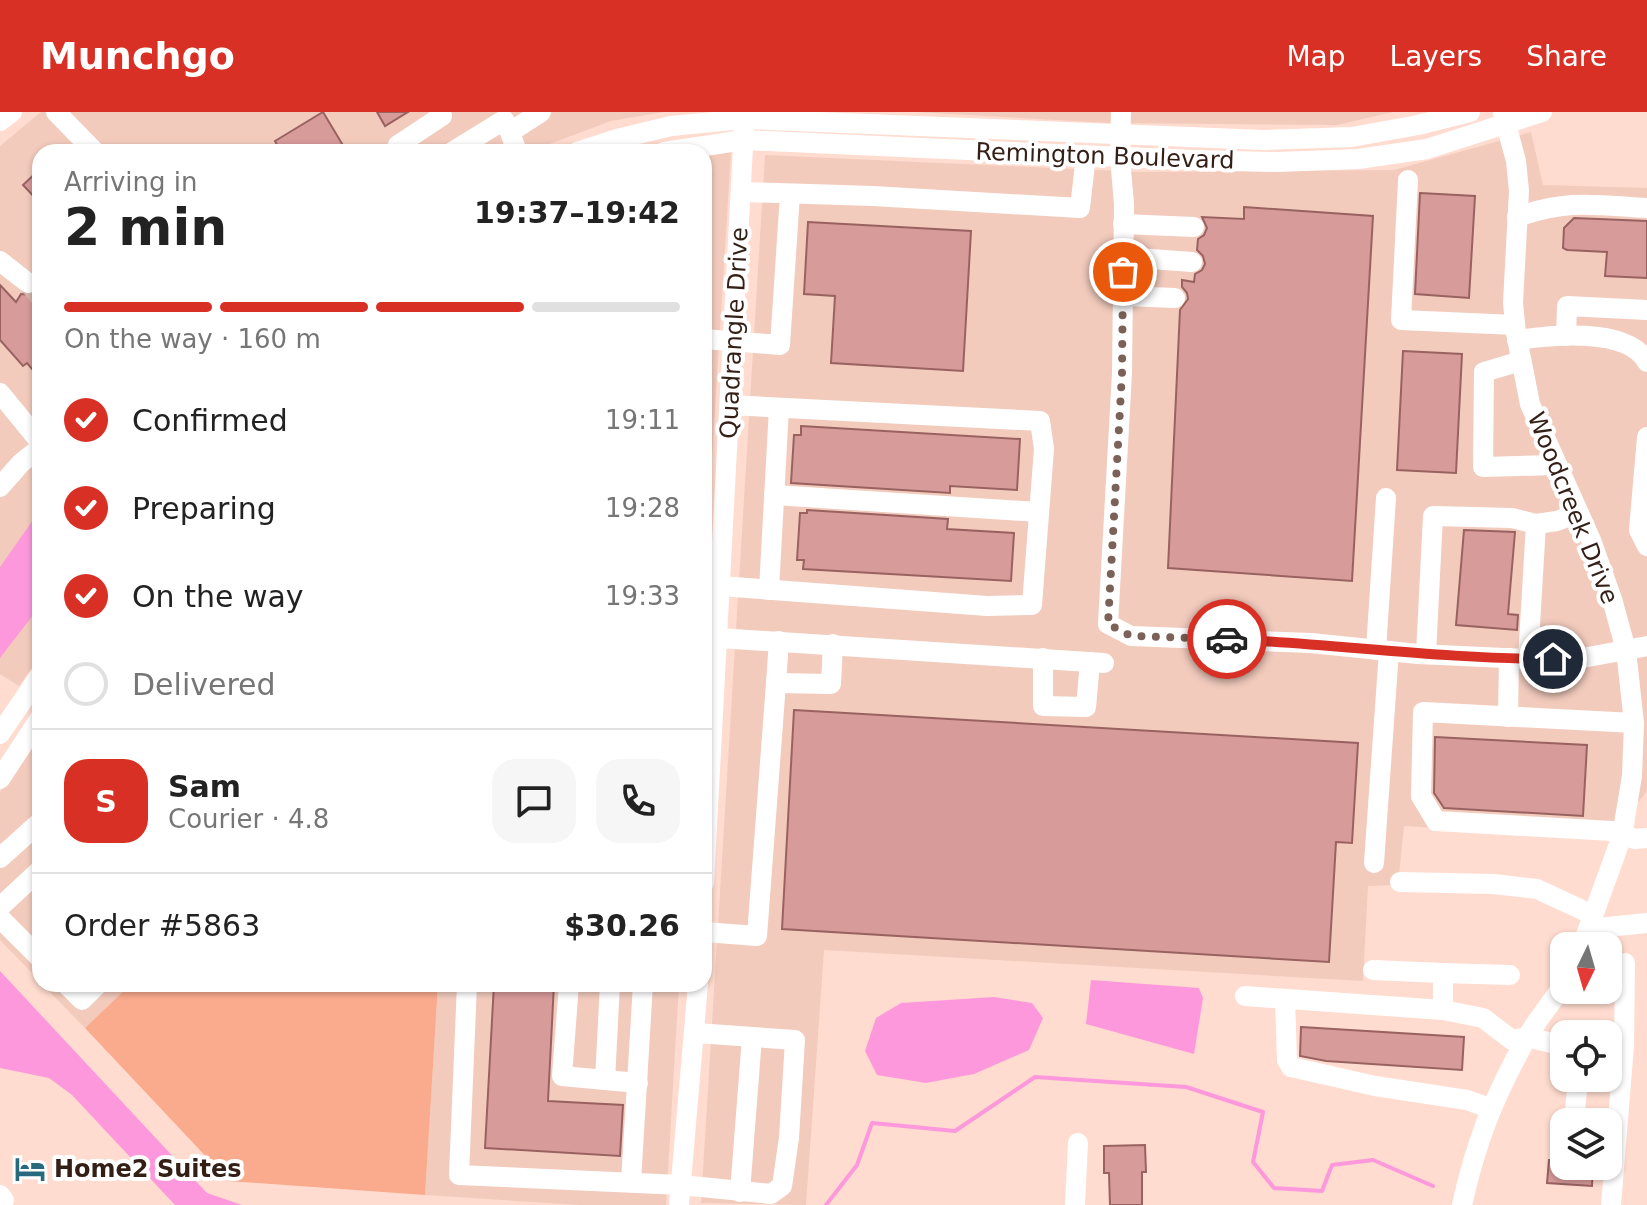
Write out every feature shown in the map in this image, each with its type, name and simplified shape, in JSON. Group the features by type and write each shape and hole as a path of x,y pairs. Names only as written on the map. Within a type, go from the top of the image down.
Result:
{"street":[{"path":"0,121 12,112"},
{"path":"56,112 87,144"},
{"path":"465,144 503,121 541,112"},
{"path":"1121,112 1122,373 1108,624 1131,636 1311,643 1426,654 1519,658 1577,659 1647,646"},
{"name":"Remington Boulevard","path":"602,144 671,126 744,116 922,119 1119,134 1263,140 1352,137 1470,112"},
{"name":"Remington Boulevard","path":"712,145 744,140 1277,162 1358,159 1419,150 1504,118 1542,112"},
{"path":"400,144 442,116"},
{"name":"Quadrangle Drive","path":"712,631 720,586 744,116"},
{"name":"Woodcreek Drive","path":"1504,118 1516,161 1519,191 1513,303 1530,404 1612,599 1626,650 1640,761 1622,836 1588,930"},
{"path":"503,121 513,144"},
{"path":"1419,150 1408,180 1401,320 1544,336 1624,341 1642,354 1647,362"},
{"path":"742,192 1080,208 1086,155"},
{"path":"1386,155 1402,168 1408,180"},
{"path":"712,340 780,345 790,194"},
{"path":"1517,217 1549,206 1570,203 1647,208"},
{"path":"1123,224 1194,227"},
{"path":"1123,257 1192,262"},
{"path":"0,261 28,283"},
{"path":"1123,296 1175,298"},
{"path":"1566,336 1567,306 1647,310"},
{"path":"1521,361 1484,372 1483,467 1556,465"},
{"path":"0,393 32,435"},
{"path":"720,586 987,606 1032,605 1044,449 1040,421 730,405"},
{"path":"769,590 779,408"},
{"path":"1647,437 1646,481 1639,530 1647,546"},
{"path":"0,487 32,453"},
{"path":"774,495 1039,512"},
{"path":"1374,863 1386,498"},
{"path":"1426,654 1433,516 1512,518 1536,524 1557,521 1578,513"},
{"path":"1508,717 1519,658 1536,524"},
{"path":"712,637 833,644 1043,658 1097,662 1086,707 1043,706 1043,658"},
{"path":"712,933 757,936 779,641"},
{"path":"776,683 831,684 833,644"},
{"path":"0,734 32,687"},
{"path":"1634,723 1423,712 1421,796 1436,821 1612,831 1622,836 1647,838"},
{"path":"0,779 32,730"},
{"path":"0,858 32,829"},
{"path":"0,907 32,877"},
{"path":"1400,882 1493,884 1537,889 1588,930 1647,923"},
{"path":"0,918 32,950"},
{"path":"1619,1020 1625,963"},
{"path":"1373,970 1510,975"},
{"path":"1443,973 1443,1010"},
{"path":"74,992 82,1000 90,992"},
{"path":"467,992 459,1175 631,1182 680,1195 771,1194 782,1186 789,1138 795,1040 696,1033"},
{"path":"568,992 562,1076 638,1083"},
{"path":"605,1080 610,992"},
{"path":"631,1182 643,992"},
{"path":"680,1195 698,992"},
{"path":"1245,996 1443,1010 1483,1018 1512,1040 1527,1037 1550,1043"},
{"path":"1285,999 1287,1060 1291,1067 1375,1086 1467,1100 1489,1108"},
{"path":"1462,1205 1472,1158 1489,1108 1527,1037 1550,1003"},
{"path":"740,1192 752,1037"},
{"path":"1075,1205 1078,1143"},
{"path":"1611,1180 1611,1205"}],"shaded area":[{"path":"41,112 664,112 611,121 549,144 32,144 32,667 19,686 0,674 0,146"},
{"path":"916,112 1393,112 1337,125 1109,123"},
{"path":"1531,132 1543,185 1647,188 1647,791 1610,839 1404,826 1398,885 1368,886 1363,981 824,950 806,1205 701,1203 765,155 1141,172 1394,170"},
{"path":"731,152 712,457 712,156"},
{"path":"32,521 32,616 0,658 0,567"},
{"path":"32,746 32,973 0,940 0,792"},
{"path":"0,971 207,1193 242,1205 175,1205 72,1095 49,1078 0,1068"},
{"path":"1091,980 1199,988 1203,998 1194,1054 1086,1024"},
{"path":"50,992 123,992 85,1028"},
{"path":"123,992 438,992 425,1195 229,1181 85,1028"},
{"path":"438,992 679,992 666,1205 579,1205 425,1195"},
{"path":"994,997 1032,1003 1043,1018 1029,1050 974,1074 926,1083 877,1075 865,1051 876,1018 901,1003"}],"building":[{"path":"323,112 342,144 277,144 275,141"},
{"path":"377,112 408,112 385,126"},
{"path":"32,177 32,195 23,185"},
{"path":"1420,193 1475,196 1469,298 1415,294"},
{"path":"1244,207 1373,216 1352,581 1168,568 1180,310 1188,299 1182,280 1194,282 1195,274 1205,264 1197,250 1198,239 1207,228 1202,217 1244,219"},
{"path":"1574,218 1647,221 1647,278 1605,276 1607,252 1563,248 1564,228"},
{"path":"808,222 971,231 963,371 831,363 835,296 804,294"},
{"path":"0,285 16,302 21,294 32,295 32,369 27,363 23,366 0,340"},
{"path":"1403,351 1462,354 1456,473 1397,470"},
{"path":"801,426 1020,439 1017,490 950,486 950,493 791,483 794,435 801,435"},
{"path":"807,510 948,519 947,529 1014,533 1011,581 803,569 804,560 797,560 800,513 807,513"},
{"path":"1464,530 1515,532 1508,614 1518,615 1517,630 1456,625"},
{"path":"794,710 1358,743 1352,843 1336,842 1329,962 782,929"},
{"path":"1435,737 1587,745 1583,816 1444,808 1434,793"},
{"path":"494,992 554,992 548,1101 623,1105 620,1156 485,1148"},
{"path":"1301,1027 1464,1037 1462,1070 1326,1061 1300,1056"},
{"path":"1145,1145 1142,1205 1110,1205 1109,1173 1104,1173 1104,1146"},
{"path":"1549,1160 1550,1180 1592,1180 1592,1186 1547,1183"}],"waterway":[{"path":"826,1205 857,1165 872,1123 955,1131 1035,1077 1186,1087 1263,1112 1253,1162 1274,1188 1322,1191 1332,1165 1373,1160 1433,1186"}],"tunnel":[{"path":"28,283 32,288"}],"way so far":[{"path":"1123,272 1122,373 1108,624 1131,636 1227,639"}],"place":[{"name":"Home2 Suites","path":"30,1169"}],"route":[{"path":"1227,639 1311,643 1418,654 1553,659"}]}
